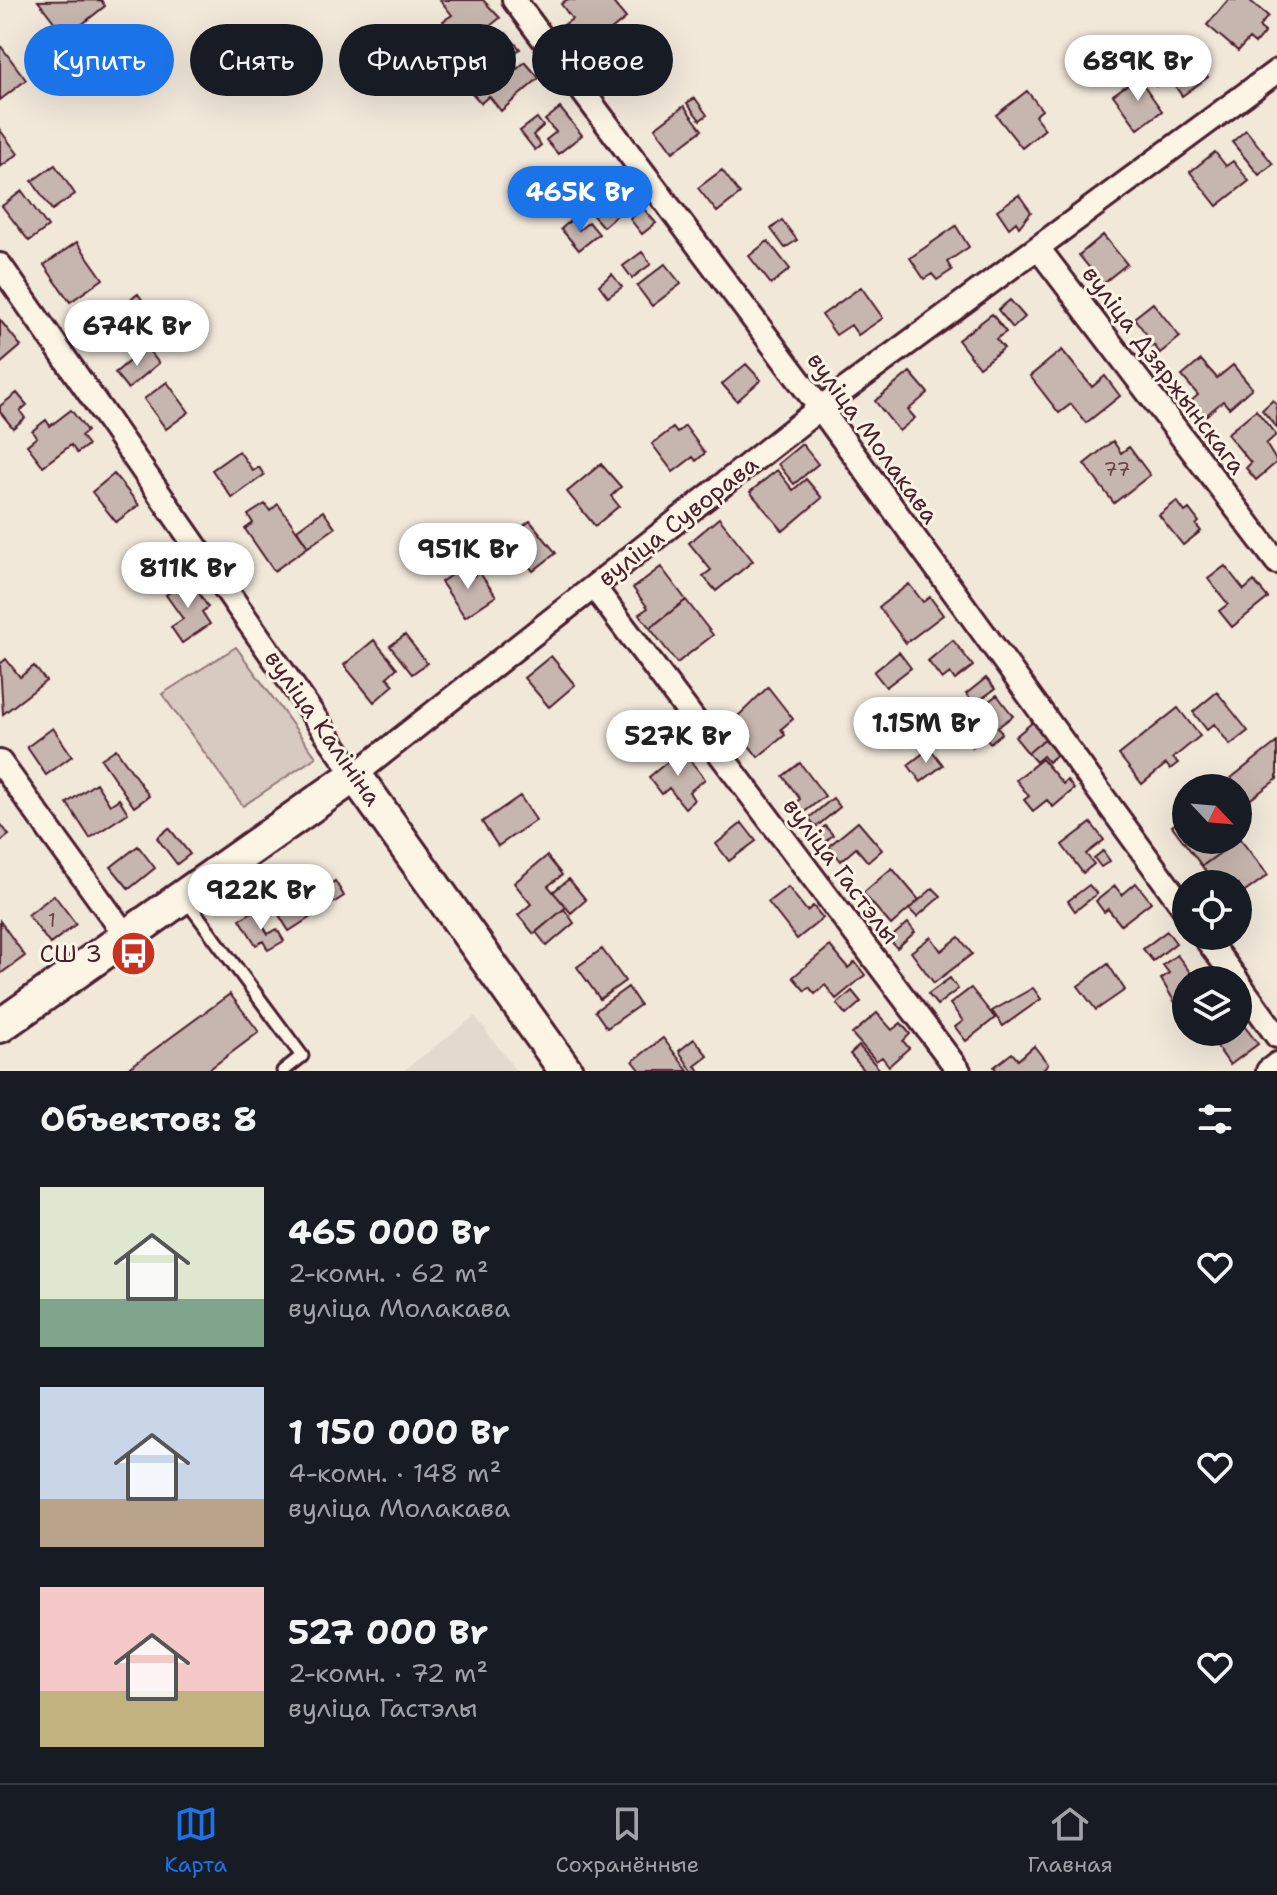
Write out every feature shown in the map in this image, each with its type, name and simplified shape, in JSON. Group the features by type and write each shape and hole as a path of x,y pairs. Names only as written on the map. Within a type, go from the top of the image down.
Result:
{"main road":[{"name":"вуліца Суворава","path":"0,1026 355,775"},
{"name":"вуліца Калініна","path":"355,775 566,1071"}],"street":[{"name":"вуліца Молакава","path":"514,0 820,408 1172,892"},
{"name":"вуліца Суворава","path":"355,775 820,408 1277,71"},
{"name":"вуліца Дзяржынскага","path":"1038,248 1277,562"},
{"name":"вуліца Калініна","path":"0,265 355,775"},
{"name":"вуліца Гастэлы","path":"594,587 959,1071"},
{"path":"0,762 126,936"},
{"path":"1252,1002 1277,1036"},
{"path":"1268,1071 1277,1064"}],"lane":[{"path":"183,896 302,1056 283,1071"}],"shaded area":[{"path":"236,647 316,757 243,806 162,694"},
{"path":"475,1016 516,1071 403,1071"}],"building":[{"path":"101,0 105,6 82,24 56,24 38,1"},
{"path":"440,0 483,0 500,18 492,24 445,24 443,21 452,15"},
{"path":"566,0 611,0 626,18 619,24 565,24 572,19 561,4"},
{"path":"1228,0 1249,0 1268,16 1259,27 1265,32 1255,44 1249,39 1238,51 1207,25"},
{"path":"0,45 24,82 0,100"},
{"path":"1185,45 1208,77 1182,96 1169,77 1156,86 1147,73"},
{"path":"525,62 532,70 532,84 501,111 489,96 516,96 516,68"},
{"path":"1138,77 1162,111 1138,129 1113,95"},
{"path":"1027,91 1042,110 1035,116 1045,129 1022,148 996,115"},
{"path":"475,96 489,96 481,103"},
{"path":"695,98 707,115 700,120 687,103"},
{"path":"684,106 702,130 673,152 655,128"},
{"path":"560,108 582,135 558,154 546,140 556,132 545,120"},
{"path":"537,118 543,126 533,135 541,145 535,150 520,131"},
{"path":"0,130 18,154 0,167"},
{"path":"1246,130 1273,164 1259,175 1232,142"},
{"path":"1215,152 1226,166 1233,161 1249,181 1217,206 1190,172"},
{"path":"55,165 75,194 52,210 32,181"},
{"path":"722,170 740,194 717,212 698,188"},
{"path":"607,184 618,196 622,192 631,203 603,227 583,204"},
{"path":"22,191 48,227 29,241 2,206"},
{"path":"1019,195 1031,212 1019,227 1016,222 1009,228 997,210"},
{"path":"643,208 656,223 642,234 630,219"},
{"path":"571,220 579,230 589,222 599,234 579,250 561,229"},
{"path":"782,220 797,240 785,248 771,229"},
{"path":"956,226 969,247 947,262 952,270 937,280 932,274 924,279 910,258"},
{"path":"1103,235 1127,264 1097,288 1087,275 1092,271 1079,255"},
{"path":"768,241 790,269 771,284 749,256"},
{"path":"77,242 103,279 70,302 44,265"},
{"path":"642,252 651,264 632,278 623,266"},
{"path":"665,264 681,284 652,306 637,286"},
{"path":"612,274 622,287 608,297 599,285"},
{"path":"861,287 883,318 858,335 851,325 836,335 822,315"},
{"path":"138,294 156,319 149,324 155,331 137,344 132,337 125,342 107,316"},
{"path":"1010,300 1025,317 1013,328 998,310"},
{"path":"1153,303 1180,337 1160,353 1154,345 1148,350 1140,341 1147,335 1134,318"},
{"path":"992,314 1006,332 996,339 1004,348 979,367 958,340"},
{"path":"0,320 21,346 0,364"},
{"path":"146,347 159,363 128,389 115,373"},
{"path":"1062,350 1092,387 1105,376 1120,396 1086,423 1071,404 1059,413 1030,376"},
{"path":"1201,360 1217,378 1233,365 1252,388 1229,408 1223,401 1202,419 1189,403 1198,395 1182,376"},
{"path":"746,364 761,380 737,401 722,384"},
{"path":"910,372 928,393 908,410 915,418 899,431 875,401"},
{"path":"167,382 189,412 166,429 144,399"},
{"path":"17,393 27,405 20,411 25,418 13,428 0,412 0,406"},
{"path":"1273,400 1277,405 1277,428 1262,410"},
{"path":"71,410 87,431 81,436 88,445 77,453 71,445 43,466 27,445 37,437 32,431 46,420 50,426"},
{"path":"1256,410 1276,435 1266,444 1277,462 1256,480 1246,468 1251,463 1227,434"},
{"path":"685,426 705,453 696,461 693,457 673,472 652,444 673,428 677,433"},
{"path":"1113,441 1121,453 1129,447 1150,475 1114,503 1084,464"},
{"path":"802,444 818,464 794,484 778,464"},
{"path":"239,451 253,471 259,467 264,475 232,498 212,470"},
{"path":"601,464 621,487 611,496 619,506 595,526 567,492"},
{"path":"777,470 793,490 806,479 822,498 783,531 750,492"},
{"path":"114,474 139,505 116,522 92,492"},
{"path":"1177,501 1185,512 1189,509 1199,522 1196,525 1201,531 1183,545 1159,515"},
{"path":"265,504 270,511 278,504 308,547 274,571 245,529 253,523 248,515"},
{"path":"323,511 335,528 308,547 297,530"},
{"path":"719,518 753,561 716,591 703,576 711,570 689,543"},
{"path":"530,521 556,553 533,571 508,538"},
{"path":"464,566 472,577 479,572 496,596 465,617 441,582"},
{"path":"1225,566 1244,590 1254,581 1268,598 1232,627 1219,611 1228,604 1208,579"},
{"path":"661,567 686,600 650,628 639,614 648,608 633,588"},
{"path":"189,578 208,607 202,612 210,624 182,643 171,627 183,619 166,595"},
{"path":"909,584 923,602 930,597 943,615 906,643 879,607"},
{"path":"686,600 713,635 677,663 650,628"},
{"path":"405,635 427,663 412,674 390,646"},
{"path":"374,640 397,668 387,677 394,685 374,702 344,665"},
{"path":"953,640 973,666 955,680 950,673 942,679 928,661"},
{"path":"899,652 911,668 886,687 874,672"},
{"path":"551,656 575,685 549,707 524,678"},
{"path":"6,659 20,677 34,666 46,681 3,714 0,664"},
{"path":"986,678 995,689 974,704 966,694"},
{"path":"768,687 793,719 781,729 785,735 758,757 747,743 751,739 735,719"},
{"path":"1217,692 1248,731 1230,745 1214,724 1207,730 1193,712"},
{"path":"997,695 1013,716 998,727 1002,733 990,743 986,737 972,747 956,726"},
{"path":"1178,708 1200,736 1173,758 1178,763 1170,769 1166,764 1142,784 1119,755"},
{"path":"1033,722 1046,738 1028,753 1015,737"},
{"path":"53,728 72,756 46,775 27,747"},
{"path":"1046,738 1059,753 1048,762 1043,756 1036,762 1028,753"},
{"path":"1277,742 1277,779 1252,798 1252,774 1236,774"},
{"path":"930,748 943,765 921,782 908,765"},
{"path":"116,749 149,796 134,807 101,759"},
{"path":"682,750 705,779 689,792 694,800 685,808 669,788 662,794 649,777"},
{"path":"1042,759 1063,784 1067,780 1074,789 1053,807 1047,800 1033,811 1024,800 1029,796 1016,780"},
{"path":"800,763 825,796 803,813 795,803 800,799 783,776"},
{"path":"96,783 110,805 119,799 128,813 90,838 67,803"},
{"path":"520,796 536,820 498,846 482,822"},
{"path":"833,798 840,807 816,827 809,818"},
{"path":"858,822 882,850 868,862 856,848 841,861 829,846"},
{"path":"0,823 9,835 0,842"},
{"path":"742,823 756,841 729,861 716,844"},
{"path":"1091,823 1104,840 1086,854 1094,864 1083,873 1062,845"},
{"path":"825,826 833,835 819,847 811,837"},
{"path":"169,828 190,854 177,864 157,838"},
{"path":"138,846 155,868 129,889 111,867"},
{"path":"1103,851 1110,861 1101,867 1094,858"},
{"path":"1193,854 1219,854 1202,866"},
{"path":"1219,854 1252,854 1268,875 1252,887 1252,870 1205,870 1202,866"},
{"path":"547,856 562,875 548,886 566,907 534,934 518,915 531,904 514,883"},
{"path":"892,868 919,900 891,925 863,893"},
{"path":"315,875 324,888 335,881 344,896 314,915 297,887"},
{"path":"569,879 586,900 571,913 553,892"},
{"path":"1136,883 1151,902 1121,925 1108,909 1104,912 1096,901 1115,886 1122,895"},
{"path":"1089,885 1097,894 1075,911 1068,901"},
{"path":"297,887 314,915 289,931 271,902"},
{"path":"788,887 807,911 813,906 823,918 797,939 768,902"},
{"path":"933,888 941,896 917,917 909,909"},
{"path":"54,895 76,924 50,944 28,915"},
{"path":"564,909 574,923 547,946 536,932"},
{"path":"254,911 268,934 277,929 284,941 268,950 263,941 256,945 240,919"},
{"path":"0,921 25,956 0,974"},
{"path":"908,923 915,932 897,948 889,939"},
{"path":"1167,931 1172,938 1172,946 1153,961 1143,949"},
{"path":"931,937 941,951 959,937 972,954 934,983 911,952"},
{"path":"830,946 848,968 855,962 865,975 836,999 825,985 815,994 809,987 805,991 793,977"},
{"path":"602,949 625,981 600,999 577,967"},
{"path":"1177,955 1185,966 1172,966 1172,998 1161,979 1169,973 1163,965"},
{"path":"1108,964 1125,990 1096,1010 1078,986"},
{"path":"950,978 958,989 937,1005 928,994"},
{"path":"628,987 640,1005 607,1028 595,1011"},
{"path":"971,988 995,1018 966,1041 955,1027 963,1021 950,1004"},
{"path":"1033,988 1041,999 1003,1026 992,1011"},
{"path":"852,991 861,1002 846,1015 837,1004"},
{"path":"230,994 259,1032 207,1071 125,1071"},
{"path":"877,1013 892,1030 901,1023 910,1034 903,1041 909,1048 889,1066 882,1057 876,1061 852,1034"},
{"path":"1252,1036 1258,1044 1230,1065 1217,1046 1252,1046"},
{"path":"663,1038 688,1071 641,1071 633,1061"},
{"path":"694,1039 708,1056 695,1066 700,1071 692,1071 679,1051"},
{"path":"859,1046 881,1071 865,1071 850,1054"},
{"path":"1034,1046 1048,1064 1041,1071 997,1071 994,1067 1012,1053 1018,1060"}],"place":[{"name":"СШ 3","path":"133,954"}]}
